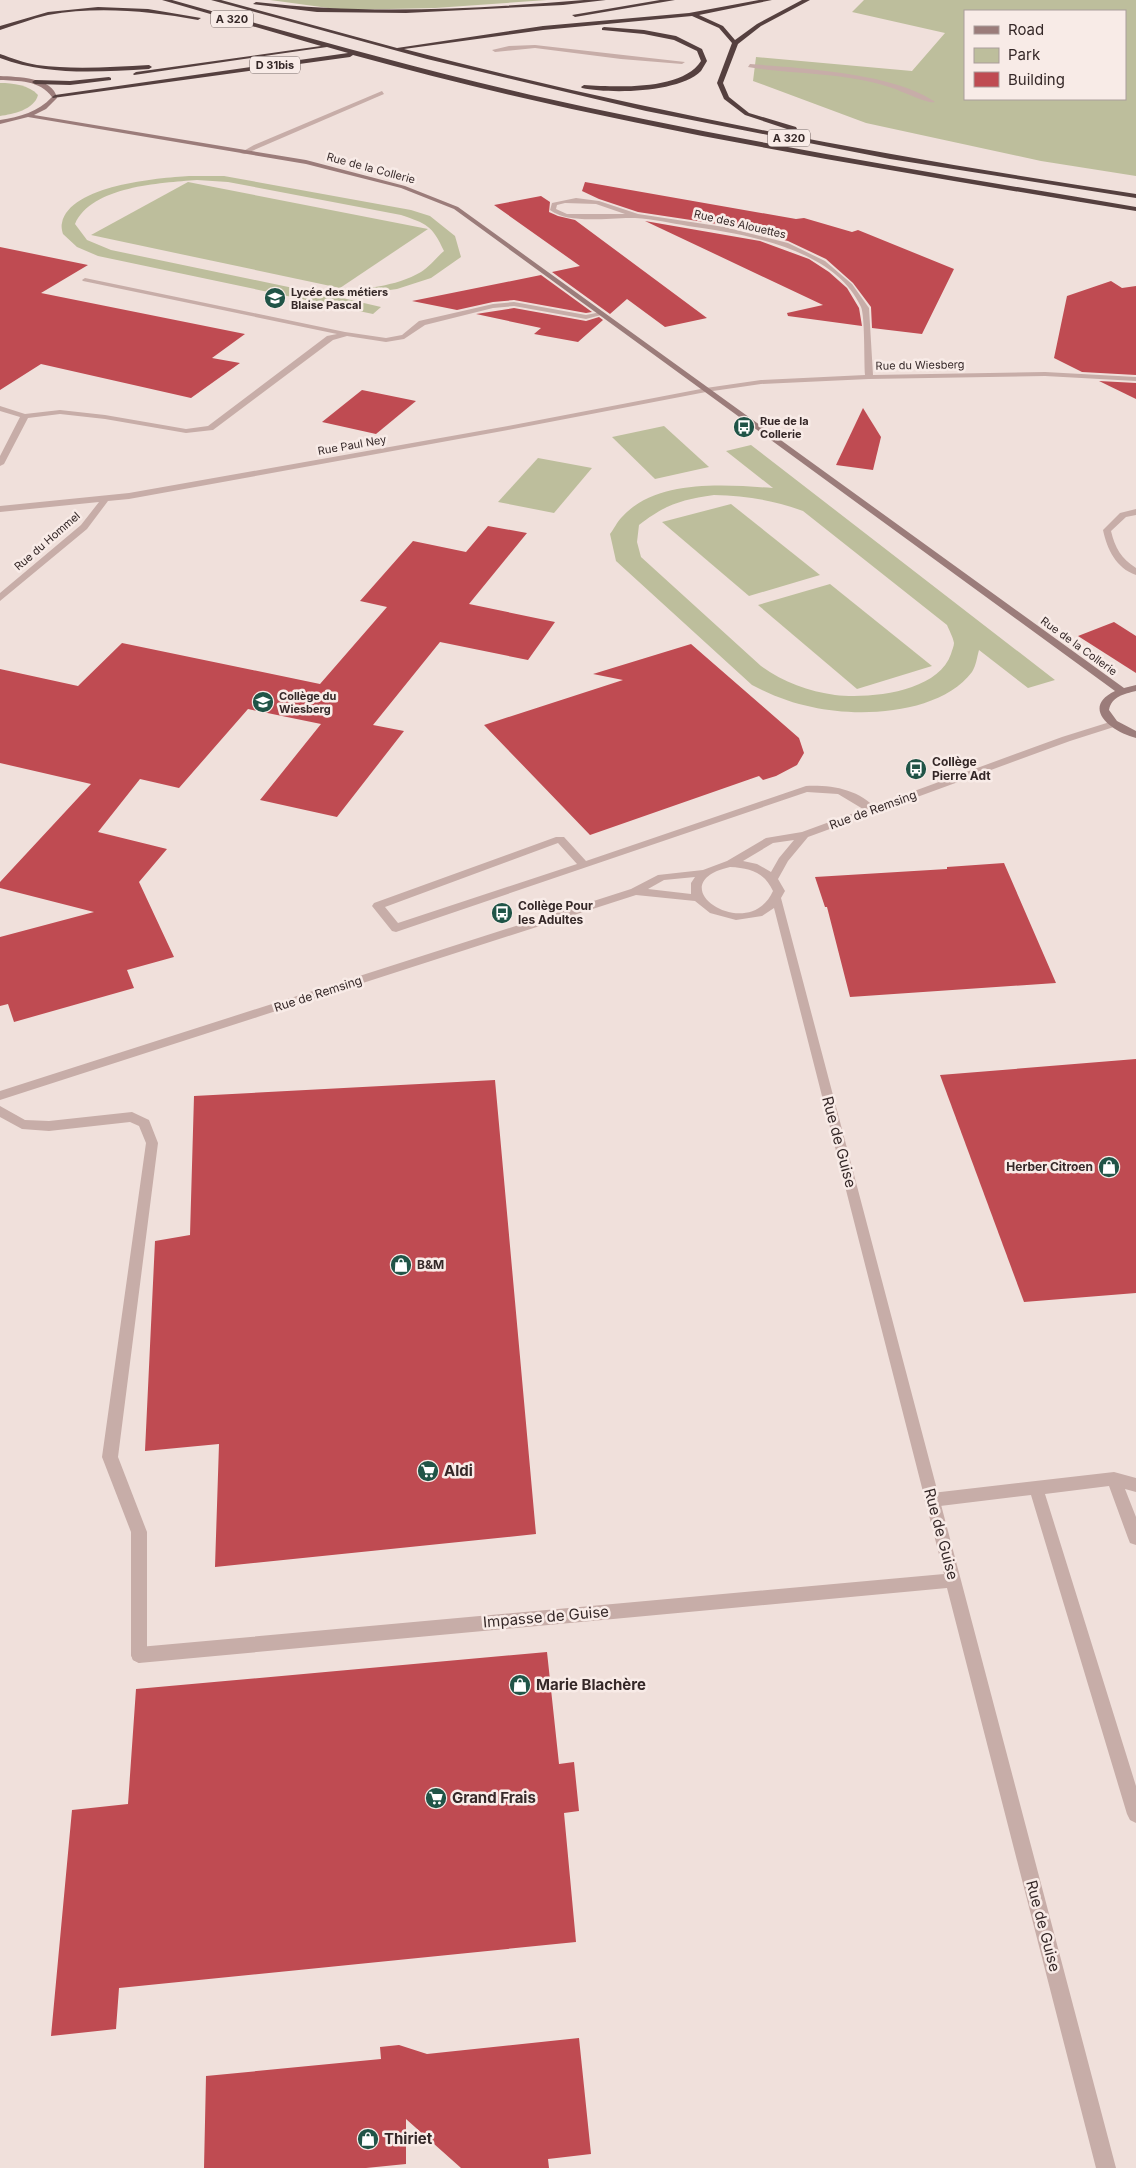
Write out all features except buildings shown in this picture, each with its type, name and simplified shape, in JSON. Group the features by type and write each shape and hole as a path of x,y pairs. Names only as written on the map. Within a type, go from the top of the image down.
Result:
{"highway":[{"name":"A 320","path":"165,0 373,58 691,131 920,173 1136,209"},
{"name":"A 320","path":"214,0 427,58 646,109 808,141 1136,196"},
{"path":"236,0 303,10 418,12 603,0"},
{"path":"583,14 672,0"},
{"name":"D 31bis","path":"55,98 495,35 588,23 689,15 769,0"},
{"path":"799,131 747,114 726,98 720,83 735,43 760,25 807,0"},
{"path":"120,1 151,11"},
{"path":"0,28 20,20 45,14 82,9 116,8 203,19"},
{"path":"563,16 644,10 698,16 721,27 735,43"},
{"path":"211,21 282,40 373,58"},
{"path":"485,71 592,88 629,88 655,85 685,78 698,70 704,61 700,50 676,38 644,32 578,29 495,35"},
{"name":"D 31bis","path":"124,76 388,39"},
{"path":"0,56 12,62 88,70 155,67 228,60"},
{"path":"36,82 70,83 114,78"},
{"path":"826,137 1096,190"}],"street":[{"path":"495,50 527,45 558,47 628,59 682,62"},
{"path":"750,66 827,71 912,91 932,102"},
{"path":"0,78 36,82 51,89 55,98 48,107 30,116 0,122"},
{"path":"243,153 382,93"},
{"name":"Rue de la Collerie","path":"30,116 306,162 403,187 456,208 1121,690"},
{"name":"Rue des Alouettes","path":"637,216 591,200 569,200 554,204 553,210 566,216 637,216 724,229 786,244 823,262 850,285 865,308 869,377"},
{"path":"85,280 347,334 386,340 404,337 422,323 493,306 507,305 586,317 601,314"},
{"path":"0,408 25,416 60,412 105,417 186,431 210,428 330,338 347,334"},
{"name":"Rue du Wiesberg","path":"706,390 761,382 869,377 1045,374 1136,379"},
{"name":"Rue Paul Ney","path":"0,509 129,496 508,428 706,390"},
{"path":"0,464 25,416"},
{"name":"Rue du Hommel","path":"0,598 84,527 106,498"},
{"path":"1136,512 1123,515 1107,530 1110,548 1127,566 1136,572"},
{"path":"1136,688 1121,690 1108,697 1104,704 1106,715 1113,724 1136,734"},
{"name":"Rue de Remsing","path":"730,864 770,840 804,835 1113,724"},
{"path":"584,865 560,839 378,906 396,928 584,865 806,789 828,788 852,794 872,810"},
{"path":"774,878 784,860 804,835"},
{"path":"730,864 756,867 774,878 779,891 777,900 766,910 754,915 734,916 717,912 706,906 698,898 697,881 704,873 716,866 730,864"},
{"name":"Rue de Remsing","path":"0,1096 635,891 662,877 704,873"},
{"name":"Rue de Remsing","path":"635,891 698,898"},
{"name":"Rue de Guise","path":"777,900 1106,2168"},
{"name":"Impasse de Guise","path":"0,1111 22,1124 49,1126 132,1118 144,1123 152,1143 110,1457 139,1532 139,1655 953,1580"},
{"path":"932,1500 1114,1480 1136,1485"},
{"path":"1114,1480 1136,1538"},
{"path":"1036,1488 1136,1814"}],"green space":[{"path":"270,0 547,0 435,8 343,10"},
{"path":"864,0 1136,0 1136,176 1041,161 866,123 753,81 756,57 912,71 945,33 852,12"},
{"path":"0,83 25,87 38,95 28,108 0,116"},
{"path":"189,176 224,176 411,210 430,216 455,236 461,257 431,278 397,289 338,297 381,307 373,314 98,256 77,247 63,234 62,224 68,210 81,200 98,192 137,182","holes":["197,180 228,182 401,215 423,223 428,227 436,236 444,251 421,272 393,283 361,289 298,289 111,250 87,240 75,224 84,211 96,202 111,194 128,189 147,185"]},
{"path":"188,182 428,229 340,288 91,235"},
{"path":"664,426 709,467 655,479 612,437"},
{"path":"751,445 1055,680 1028,688 979,650 972,672 958,686 940,697 898,709 875,712 831,710 789,701 752,685 616,561 610,534 620,520 636,505 653,496 672,490 713,486 773,488 726,451","holes":["714,495 770,501 803,511 947,625 954,644 944,667 918,685 884,694 850,696 835,695 806,688 778,677 761,666 641,557 637,542 639,525 657,512 674,504"]},
{"path":"538,458 592,468 554,513 498,502"},
{"path":"731,504 820,575 749,596 662,522"},
{"path":"830,584 932,666 857,689 758,605"}],"place":[{"name":"Lycée des métiers Blaise Pascal","path":"275,298"},
{"name":"Rue de la Collerie","path":"744,427"},
{"name":"Collège du Wiesberg","path":"263,702"},
{"name":"Collège Pierre Adt","path":"916,769"},
{"name":"Collège Pour les Adultes","path":"502,913"},
{"name":"Herber Citroen","path":"1109,1167"},
{"name":"B&M","path":"401,1265"},
{"name":"Aldi","path":"428,1471"},
{"name":"Marie Blachère","path":"520,1685"},
{"name":"Grand Frais","path":"436,1798"},
{"name":"Thiriet","path":"368,2139"}]}
